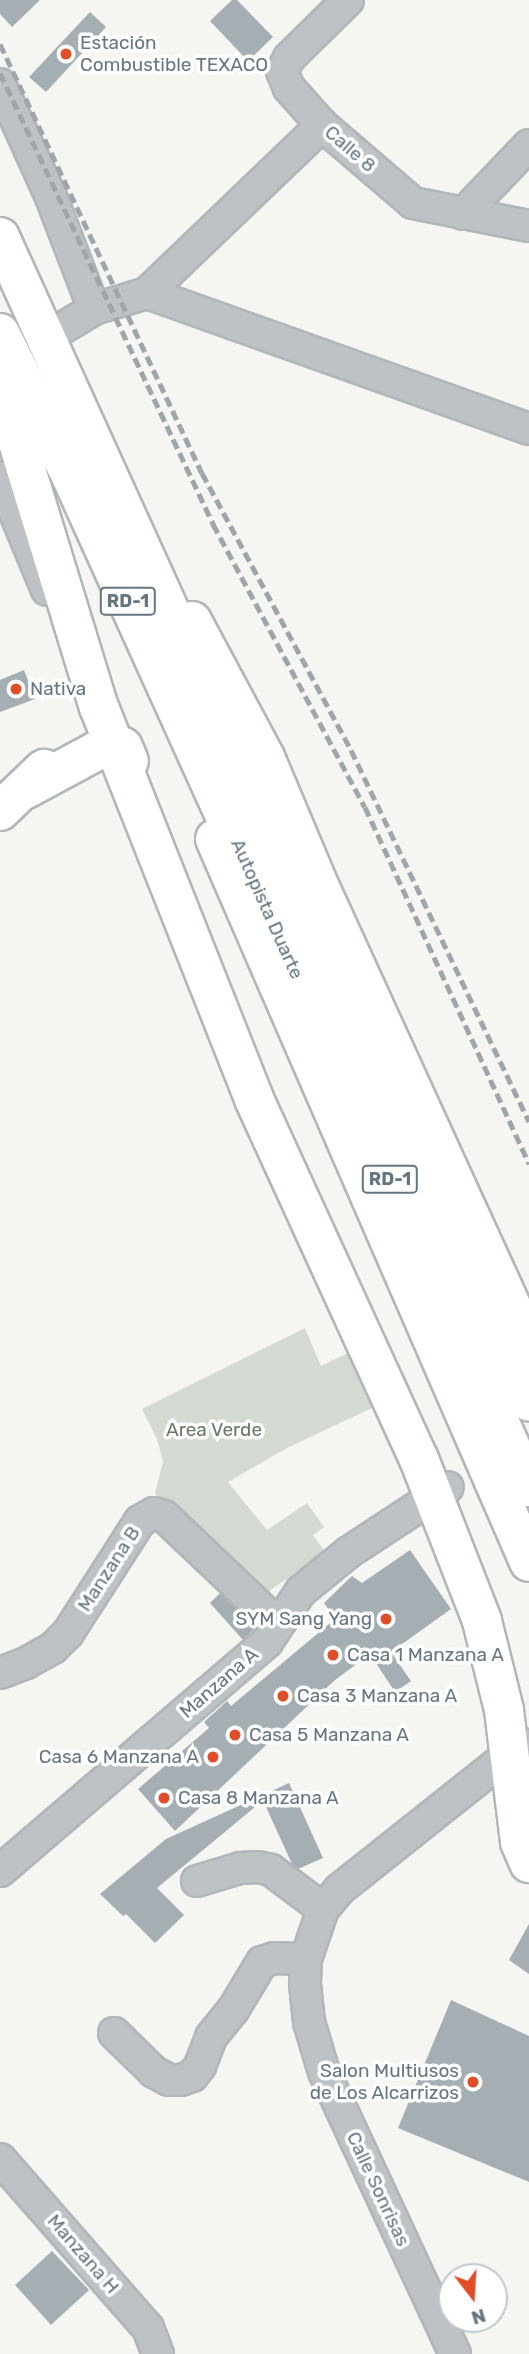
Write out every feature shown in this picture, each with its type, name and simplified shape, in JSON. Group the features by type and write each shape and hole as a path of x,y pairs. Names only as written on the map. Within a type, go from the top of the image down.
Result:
{"main road":[{"name":"RD-1","path":"0,237 75,404 265,864"},
{"name":"Autopista Duarte","path":"0,334 265,864 529,1402"},
{"path":"0,384 99,707 254,1099 499,1619 519,1702 516,1748 520,1842 529,1863"},
{"path":"75,404 265,757 317,881 529,1345"},
{"path":"71,476 192,784 529,1562"},
{"path":"13,800 99,707"},
{"path":"13,800 113,743"},
{"path":"113,743 122,747 128,759 441,1491"},
{"path":"13,800 90,772 107,774 132,790"},
{"name":"Autopista Duarte","path":"265,864 529,1487"},
{"path":"516,1748 529,1797"}],"street":[{"name":"Calle 8","path":"348,0 289,58 282,71 289,88 323,125 413,203 529,226"},
{"path":"0,84 51,197 94,309"},
{"path":"46,338 94,309 147,293 323,125"},
{"path":"463,214 529,145"},
{"path":"147,293 529,429"},
{"path":"2,486 79,669 99,707"},
{"name":"Manzana A","path":"0,1871 267,1642 301,1591 349,1552 441,1491"},
{"name":"Manzana B","path":"0,1673 26,1663 61,1641 140,1521 155,1513 164,1516 278,1623"},
{"name":"Calle Sonrisas","path":"455,2354 324,2072 309,2022 304,1983 306,1959 323,1909 340,1889 516,1748"},
{"path":"197,1881 240,1868 258,1867 271,1870 323,1909"},
{"path":"114,2033 154,2072 169,2080 192,2076 200,2066 211,2038 233,2010 262,1962 274,1958 306,1959"},
{"name":"Manzana H","path":"0,2159 148,2328 158,2354"}],"green space":[{"name":"Area Verde","path":"305,1328 321,1366 350,1352 374,1407 287,1448 228,1482 267,1530 307,1503 324,1527 313,1535 325,1552 265,1594 236,1578 155,1494 163,1461 157,1439 142,1409"}],"building":[{"path":"0,0 40,0 12,27 0,14"},
{"path":"232,0 237,0 273,37 248,61 210,21"},
{"name":"Estación Combustible TEXACO","path":"90,12 106,27 46,92 29,77"},
{"name":"Nativa","path":"24,670 35,699 0,712 0,680"},
{"path":"410,1550 451,1609 391,1652 411,1681 395,1692 370,1654 335,1680 175,1831 138,1789 209,1728 204,1722 227,1701 231,1706 335,1619 324,1603 352,1576 362,1583"},
{"path":"220,1593 256,1627 243,1640 210,1603"},
{"path":"289,1783 323,1858 298,1869 292,1864 261,1796"},
{"path":"258,1797 261,1802 157,1888 184,1915 155,1943 126,1914 123,1916 100,1894 166,1839"},
{"path":"529,1924 529,1974 509,1960"},
{"name":"Salon Multiusos de Los Alcarrizos","path":"451,2000 529,2036 529,2182 398,2128"},
{"path":"52,2251 89,2290 51,2325 15,2285"}],"railway":[{"path":"0,44 202,473 351,750 529,1122"},
{"path":"0,73 213,524 365,807 529,1164"}],"place":[{"name":"Estación Combustible TEXACO","path":"66,54"},
{"name":"Nativa","path":"16,689"},
{"name":"SYM Sang Yang","path":"386,1619"},
{"name":"Casa 1 Manzana A","path":"333,1655"},
{"name":"Casa 3 Manzana A","path":"283,1696"},
{"name":"Casa 5 Manzana A","path":"235,1735"},
{"name":"Casa 6 Manzana A","path":"213,1757"},
{"name":"Casa 8 Manzana A","path":"164,1798"},
{"name":"Salon Multiusos de Los Alcarrizos","path":"473,2082"}]}
